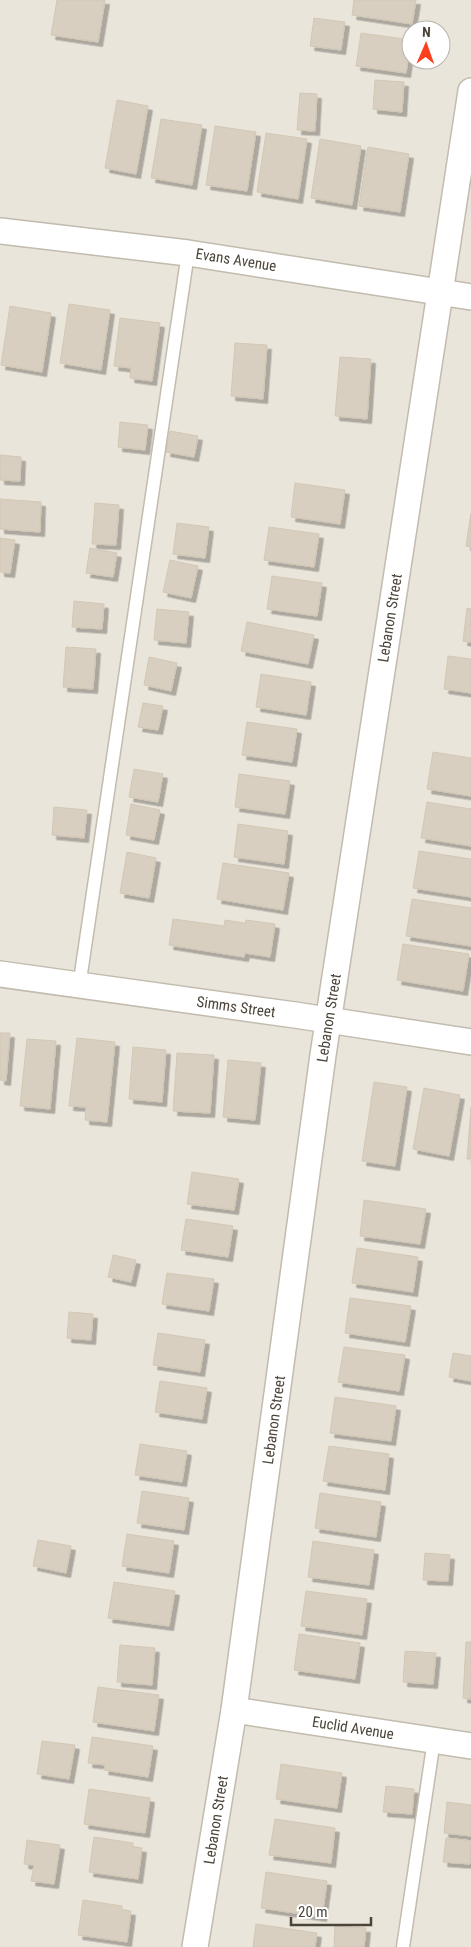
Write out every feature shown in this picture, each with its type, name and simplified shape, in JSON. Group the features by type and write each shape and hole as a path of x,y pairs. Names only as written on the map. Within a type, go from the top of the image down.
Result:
{"street":[{"name":"Lebanon Street","path":"195,1947 234,1710 328,1020 471,91"},
{"name":"Evans Avenue","path":"0,231 188,253 471,297"},
{"name":"Simms Street","path":"0,974 79,987 328,1020 471,1042"},
{"name":"Euclid Avenue","path":"234,1710 471,1746"}],"lane":[{"path":"79,987 188,253"},
{"path":"403,1947 434,1740"}],"shaded area":[{"path":"0,0 471,0 471,1947 0,1947"}],"building":[{"path":"57,0 105,0 98,42 51,35"},
{"path":"354,0 416,0 413,20 401,20 401,22 352,15"},
{"path":"314,18 345,22 341,50 310,46"},
{"path":"361,33 401,39 401,70 406,70 406,73 356,66"},
{"path":"375,80 404,82 402,112 373,109"},
{"path":"300,93 317,94 315,131 297,130"},
{"path":"117,100 148,106 136,174 105,168"},
{"path":"161,119 202,125 192,185 151,178"},
{"path":"215,126 256,132 247,191 206,185"},
{"path":"266,133 307,139 298,199 257,192"},
{"path":"320,139 361,146 352,205 311,198"},
{"path":"368,147 409,154 400,212 359,206"},
{"path":"69,304 110,310 101,370 60,363"},
{"path":"10,306 51,313 42,372 1,365"},
{"path":"120,318 160,323 152,381 130,378 131,368 114,366"},
{"path":"235,343 267,345 263,399 231,396"},
{"path":"340,357 371,359 367,419 335,416"},
{"path":"120,422 148,425 145,450 118,447"},
{"path":"170,431 198,436 194,457 166,452"},
{"path":"0,455 21,457 20,481 0,480"},
{"path":"295,483 345,490 340,524 291,517"},
{"path":"0,499 41,502 40,532 0,529"},
{"path":"95,503 119,505 116,545 92,544"},
{"path":"471,513 471,547 466,546"},
{"path":"177,523 209,527 205,558 173,554"},
{"path":"269,527 319,534 314,567 264,560"},
{"path":"0,538 15,540 10,573 0,572"},
{"path":"90,548 117,553 113,577 86,573"},
{"path":"170,560 198,566 191,598 163,592"},
{"path":"272,576 322,583 317,616 267,609"},
{"path":"74,601 104,604 102,629 72,627"},
{"path":"467,608 471,609 471,642 463,641"},
{"path":"157,609 189,612 186,643 154,640"},
{"path":"247,622 314,635 308,664 241,651"},
{"path":"66,647 96,649 93,689 63,687"},
{"path":"448,656 471,659 471,693 444,689"},
{"path":"149,657 177,663 171,691 144,685"},
{"path":"261,674 311,682 306,715 256,707"},
{"path":"143,703 163,706 158,730 138,727"},
{"path":"247,722 297,729 292,762 242,755"},
{"path":"433,752 471,758 471,796 427,789"},
{"path":"134,769 163,774 158,802 129,797"},
{"path":"239,774 290,781 285,814 235,807"},
{"path":"427,802 471,809 471,846 421,838"},
{"path":"131,804 160,810 154,840 126,835"},
{"path":"54,807 87,810 84,838 52,835"},
{"path":"238,824 288,831 284,864 234,857"},
{"path":"419,851 471,859 471,897 413,888"},
{"path":"127,852 156,858 149,898 120,893"},
{"path":"223,863 289,873 283,910 217,899"},
{"path":"412,899 471,908 471,946 406,936"},
{"path":"173,919 224,926 225,920 245,923 246,920 275,924 270,957 245,953 244,957 169,945"},
{"path":"403,944 469,954 463,991 397,980"},
{"path":"0,1033 10,1033 6,1081 0,1080"},
{"path":"77,1038 115,1042 107,1122 85,1120 86,1107 69,1106"},
{"path":"27,1039 56,1041 50,1109 20,1106"},
{"path":"133,1047 166,1050 162,1102 129,1099"},
{"path":"177,1053 214,1055 210,1113 173,1111"},
{"path":"228,1060 261,1063 255,1120 223,1117"},
{"path":"374,1082 407,1087 395,1166 362,1161"},
{"path":"424,1088 460,1095 449,1156 413,1149"},
{"path":"471,1107 471,1159 467,1159"},
{"path":"192,1172 239,1179 234,1210 187,1204"},
{"path":"364,1200 426,1209 420,1244 360,1236"},
{"path":"186,1219 233,1226 228,1257 181,1250"},
{"path":"357,1248 418,1257 413,1292 352,1283"},
{"path":"113,1255 136,1260 131,1282 108,1277"},
{"path":"167,1273 214,1279 209,1311 162,1304"},
{"path":"350,1298 411,1306 405,1342 345,1333"},
{"path":"69,1312 93,1314 91,1340 67,1338"},
{"path":"158,1333 205,1340 200,1372 153,1365"},
{"path":"344,1347 405,1355 399,1391 338,1382"},
{"path":"453,1353 471,1356 471,1381 449,1377"},
{"path":"160,1381 207,1388 202,1419 155,1412"},
{"path":"335,1397 396,1406 391,1441 330,1433"},
{"path":"140,1444 187,1451 182,1482 135,1475"},
{"path":"329,1446 389,1454 385,1490 323,1481"},
{"path":"142,1491 189,1498 184,1530 137,1523"},
{"path":"320,1493 381,1502 376,1537 315,1528"},
{"path":"127,1534 174,1541 169,1573 122,1566"},
{"path":"38,1540 71,1546 66,1573 33,1566"},
{"path":"313,1541 374,1550 369,1585 308,1577"},
{"path":"425,1553 450,1555 448,1581 423,1580"},
{"path":"114,1582 175,1591 169,1626 108,1618"},
{"path":"306,1591 367,1599 362,1635 301,1626"},
{"path":"299,1634 360,1643 355,1679 294,1670"},
{"path":"466,1642 471,1642 471,1699 463,1698"},
{"path":"120,1645 155,1648 152,1685 117,1682"},
{"path":"405,1651 436,1653 433,1684 403,1682"},
{"path":"98,1687 159,1695 154,1731 93,1722"},
{"path":"92,1737 153,1746 148,1777 104,1770 105,1765 88,1763"},
{"path":"42,1741 75,1745 69,1779 37,1774"},
{"path":"281,1764 342,1773 337,1808 276,1799"},
{"path":"386,1786 414,1789 412,1814 383,1812"},
{"path":"89,1789 150,1798 145,1833 84,1824"},
{"path":"447,1802 471,1805 471,1836 444,1833"},
{"path":"275,1819 335,1828 331,1863 269,1855"},
{"path":"94,1837 133,1843 133,1847 142,1848 138,1879 89,1872"},
{"path":"446,1838 471,1841 470,1864 443,1862"},
{"path":"27,1840 60,1845 54,1884 31,1881 34,1865 24,1864"},
{"path":"266,1872 327,1881 322,1917 261,1908"},
{"path":"83,1900 122,1906 122,1910 131,1911 127,1942 78,1935"},
{"path":"256,1924 317,1933 315,1947 253,1947"},
{"path":"335,1926 366,1928 364,1947 334,1947"}]}
